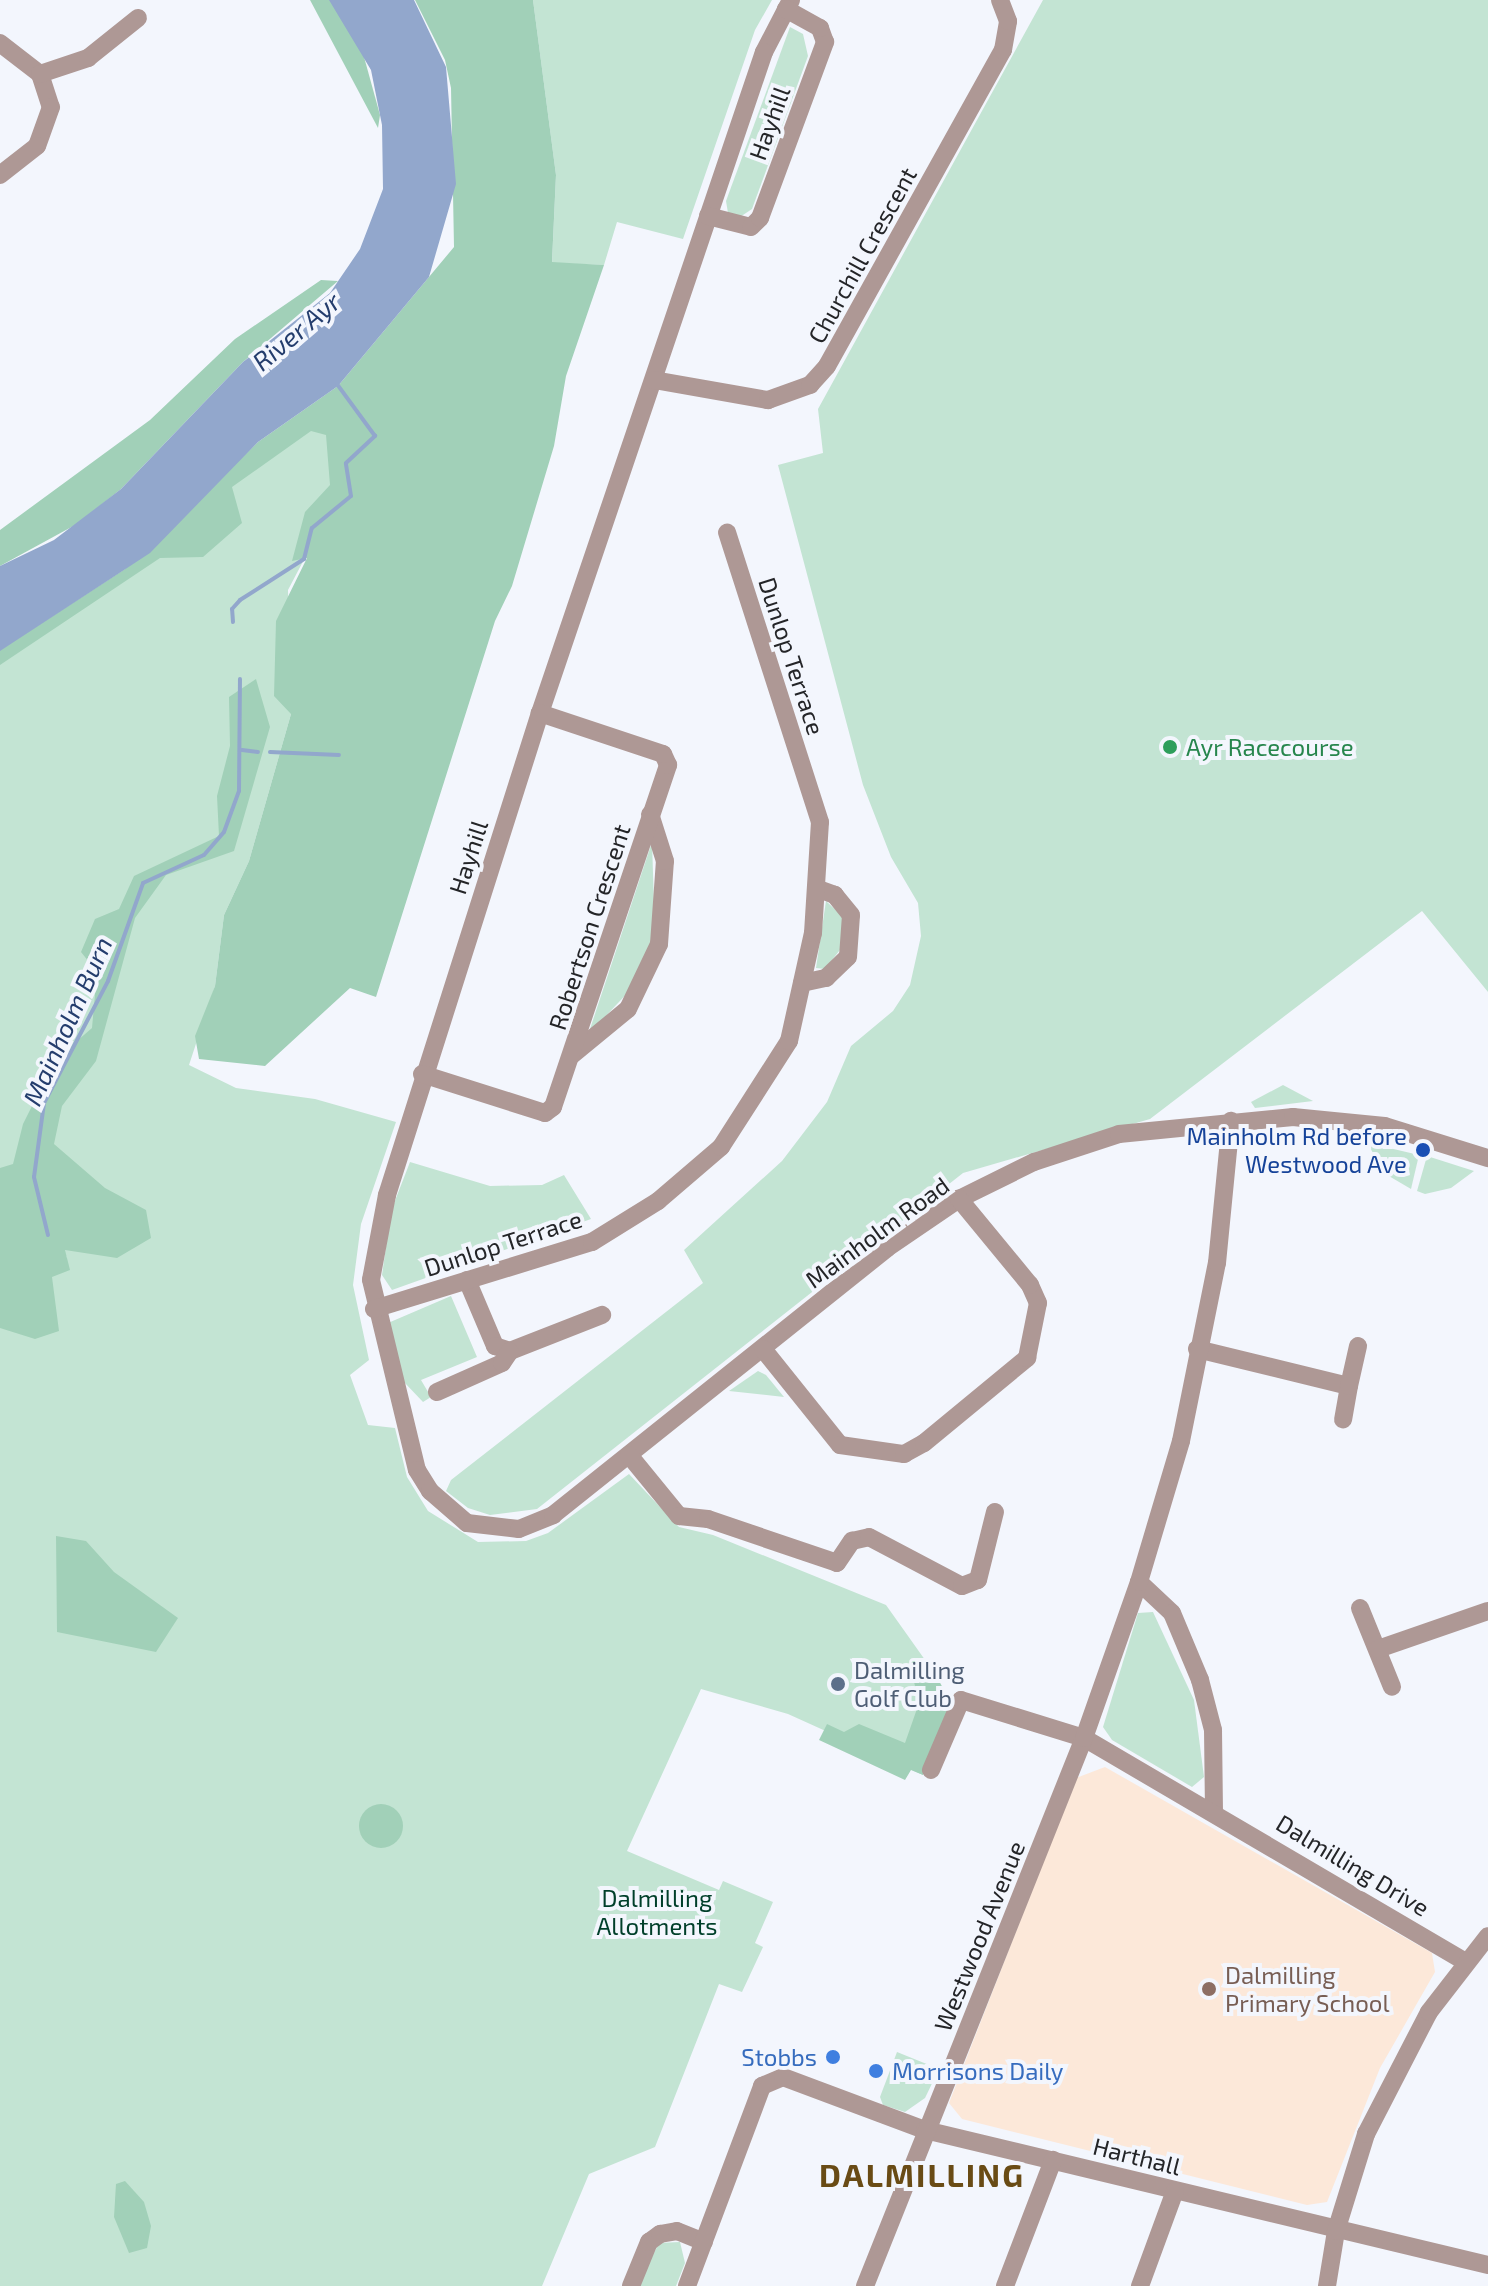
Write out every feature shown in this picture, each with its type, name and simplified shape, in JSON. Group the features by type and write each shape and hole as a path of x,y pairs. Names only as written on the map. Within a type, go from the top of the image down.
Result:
{"street":[{"name":"Churchill Crescent","path":"654,380 768,400 793,394 819,376 1003,50 1008,21 1000,0"},
{"name":"Hayhill","path":"451,1512 417,1470 374,1309 371,1280 378,1227 422,1074 540,713 654,380 708,216 764,52 789,5 820,28 825,42 760,218 751,227 708,216"},
{"path":"40,74 88,58 126,20"},
{"path":"0,43 40,74 51,107 45,128 27,158 0,175"},
{"name":"Dunlop Terrace","path":"374,1309 592,1242 658,1201 721,1147 789,1041 802,983 816,888 820,822 727,533"},
{"name":"Robertson Crescent","path":"422,1074 545,1113 572,1055 668,765 663,754 540,713"},
{"name":"Robertson Crescent","path":"572,1055 628,1009 659,944 667,903 665,861 650,814"},
{"path":"802,983 826,978 848,957 851,915 835,895 816,888"},
{"name":"Mainholm Road","path":"451,1512 489,1530 519,1529 553,1515 887,1248 959,1199 1034,1162 1119,1134 1293,1117 1385,1126 1488,1158"},
{"name":"Westwood Avenue","path":"865,2286 1084,1738 1139,1582 1181,1441 1197,1349 1217,1263 1231,1121"},
{"path":"763,1349 840,1445 904,1454 924,1443 1027,1358 1038,1303 959,1199"},
{"path":"467,1280 495,1346 510,1351"},
{"path":"437,1392 502,1363 510,1351 602,1315"},
{"path":"1343,1419 1358,1346"},
{"path":"1197,1349 1349,1386"},
{"path":"629,1455 679,1516 708,1519 837,1563 852,1541 869,1537 962,1586 978,1580 995,1512"},
{"path":"1139,1582 1172,1613 1200,1680 1213,1730 1214,1811"},
{"path":"1360,1608 1392,1687"},
{"path":"1378,1649 1488,1611"},
{"path":"931,1770 961,1700 1084,1738"},
{"name":"Dalmilling Drive","path":"1084,1738 1214,1811 1466,1962"},
{"path":"1327,2286 1336,2231 1366,2134 1429,2012 1488,1936"},
{"name":"Harthall","path":"687,2286 762,2086 783,2077 925,2130 1488,2265"},
{"path":"1005,2286 1053,2160"},
{"path":"1140,2286 1175,2191"},
{"path":"631,2286 649,2242 660,2234 677,2231 704,2242"}],"shaded area":[{"name":"Dalmilling Primary School","path":"1105,1767 1432,1953 1435,1972 1380,2068 1327,2202 1307,2205 962,2119 949,2103 1076,1778"}],"green space":[{"path":"310,0 330,0 361,46 380,115 378,128"},
{"path":"415,0 533,0 556,175 552,262 604,265 566,376 554,446 512,586 495,621 376,997 350,988 265,1066 199,1059 195,1036 215,986 224,915 249,861 291,714 274,696 276,621 307,558 292,561 305,512 330,485 326,435 311,431 232,487 242,523 203,557 160,558 0,665 0,650 125,569 258,442 338,386 454,247 451,88 445,60"},
{"path":"533,0 772,0 755,30 683,239 617,222 604,265 552,263 556,175"},
{"name":"Ayr Racecourse","path":"1043,0 1488,0 1488,992 1422,911 1150,1119 963,1173 537,1509 490,1515 468,1508 446,1491 451,1480 703,1283 684,1250 782,1161 827,1102 851,1046 893,1011 910,985 921,936 918,903 891,857 863,785 778,465 823,453 818,409"},
{"path":"790,27 803,34 808,56 752,209 740,217 728,213 726,201"},
{"path":"321,280 338,281 243,362 121,489 77,524 0,566 0,530 150,420 235,339"},
{"name":"Dalmilling Allotments","path":"328,393 372,430 288,590 291,714 249,861 224,915 215,986 189,1065 236,1088 315,1099 396,1122 361,1224 353,1285 369,1360 350,1375 368,1425 395,1428 407,1477 428,1511 478,1542 526,1541 548,1533 629,1474 679,1527 713,1535 886,1605 940,1681 923,1775 788,1714 701,1689 627,1851 719,1890 723,1881 773,1902 755,1943 763,1947 742,1992 719,1984 655,2147 589,2174 542,2286 0,2286 0,1325 67,1258 40,1192 0,1204 0,653 154,552 246,459"},
{"path":"256,679 270,727 234,851 166,875 135,918 96,1061 62,1106 54,1144 105,1188 146,1210 151,1238 117,1258 65,1250 70,1270 52,1277 59,1331 35,1339 0,1328 0,1168 13,1164 23,1124 55,1060 92,1028 97,972 81,952 95,919 119,909 134,876 219,836 217,796 230,746 229,697"},
{"path":"652,842 655,935 633,987 588,1035"},
{"path":"826,901 842,916 843,946 825,969 816,968"},
{"path":"1283,1085 1313,1101 1255,1108 1251,1102"},
{"path":"1368,1143 1419,1155 1411,1189 1382,1172"},
{"path":"1427,1156 1474,1171 1451,1188 1425,1194 1417,1191"},
{"path":"410,1162 490,1186 542,1185 564,1175 591,1219 392,1290 382,1275 391,1211"},
{"path":"451,1296 477,1357 421,1380 431,1397 423,1402 404,1382 388,1323"},
{"path":"758,1371 766,1375 784,1397 729,1391"},
{"path":"56,1536 86,1541 114,1572 178,1618 156,1652 57,1632"},
{"path":"1153,1612 1194,1700 1204,1777 1192,1787 1112,1740 1103,1727 1138,1613"},
{"path":"911,1669 937,1677 952,1705 923,1775 911,1770 905,1780 819,1740 827,1724 844,1732 859,1724 905,1743 919,1703"},
{"path":"381,1804 396,1811 403,1826 396,1841 381,1848 366,1841 359,1826 366,1811"},
{"path":"897,2052 939,2069 925,2098 905,2112 883,2105 880,2097"},
{"path":"125,2181 144,2202 151,2226 147,2248 129,2253 114,2217 116,2184"},
{"path":"680,2242 685,2263 676,2286 637,2286 659,2243"}],"water":[{"name":"River Ayr","path":"329,0 414,0 446,67 456,184 429,277 338,386 258,442 150,553 0,651 0,566 54,540 121,489 243,362 330,293 360,249 383,189 382,125 371,70"}],"waterway":[{"name":"Mainholm Burn","path":"233,622 232,609 240,600 304,559 312,528 351,496 346,463 375,436 337,384"},
{"name":"Mainholm Burn","path":"48,1235 34,1177 44,1103 108,981 143,883 204,855 224,832 239,791 240,679"},
{"path":"242,750 258,752"},
{"path":"270,752 339,755"}],"place":[{"name":"Ayr Racecourse","path":"1170,747"},
{"name":"Mainholm Rd before Westwood Ave","path":"1423,1150"},
{"name":"Dalmilling Golf Club","path":"838,1684"},
{"name":"Dalmilling Primary School","path":"1209,1989"},
{"name":"Stobbs","path":"833,2057"},
{"name":"Morrisons Daily","path":"876,2071"}],"district":[{"name":"DALMILLING","path":"922,2174"}]}
